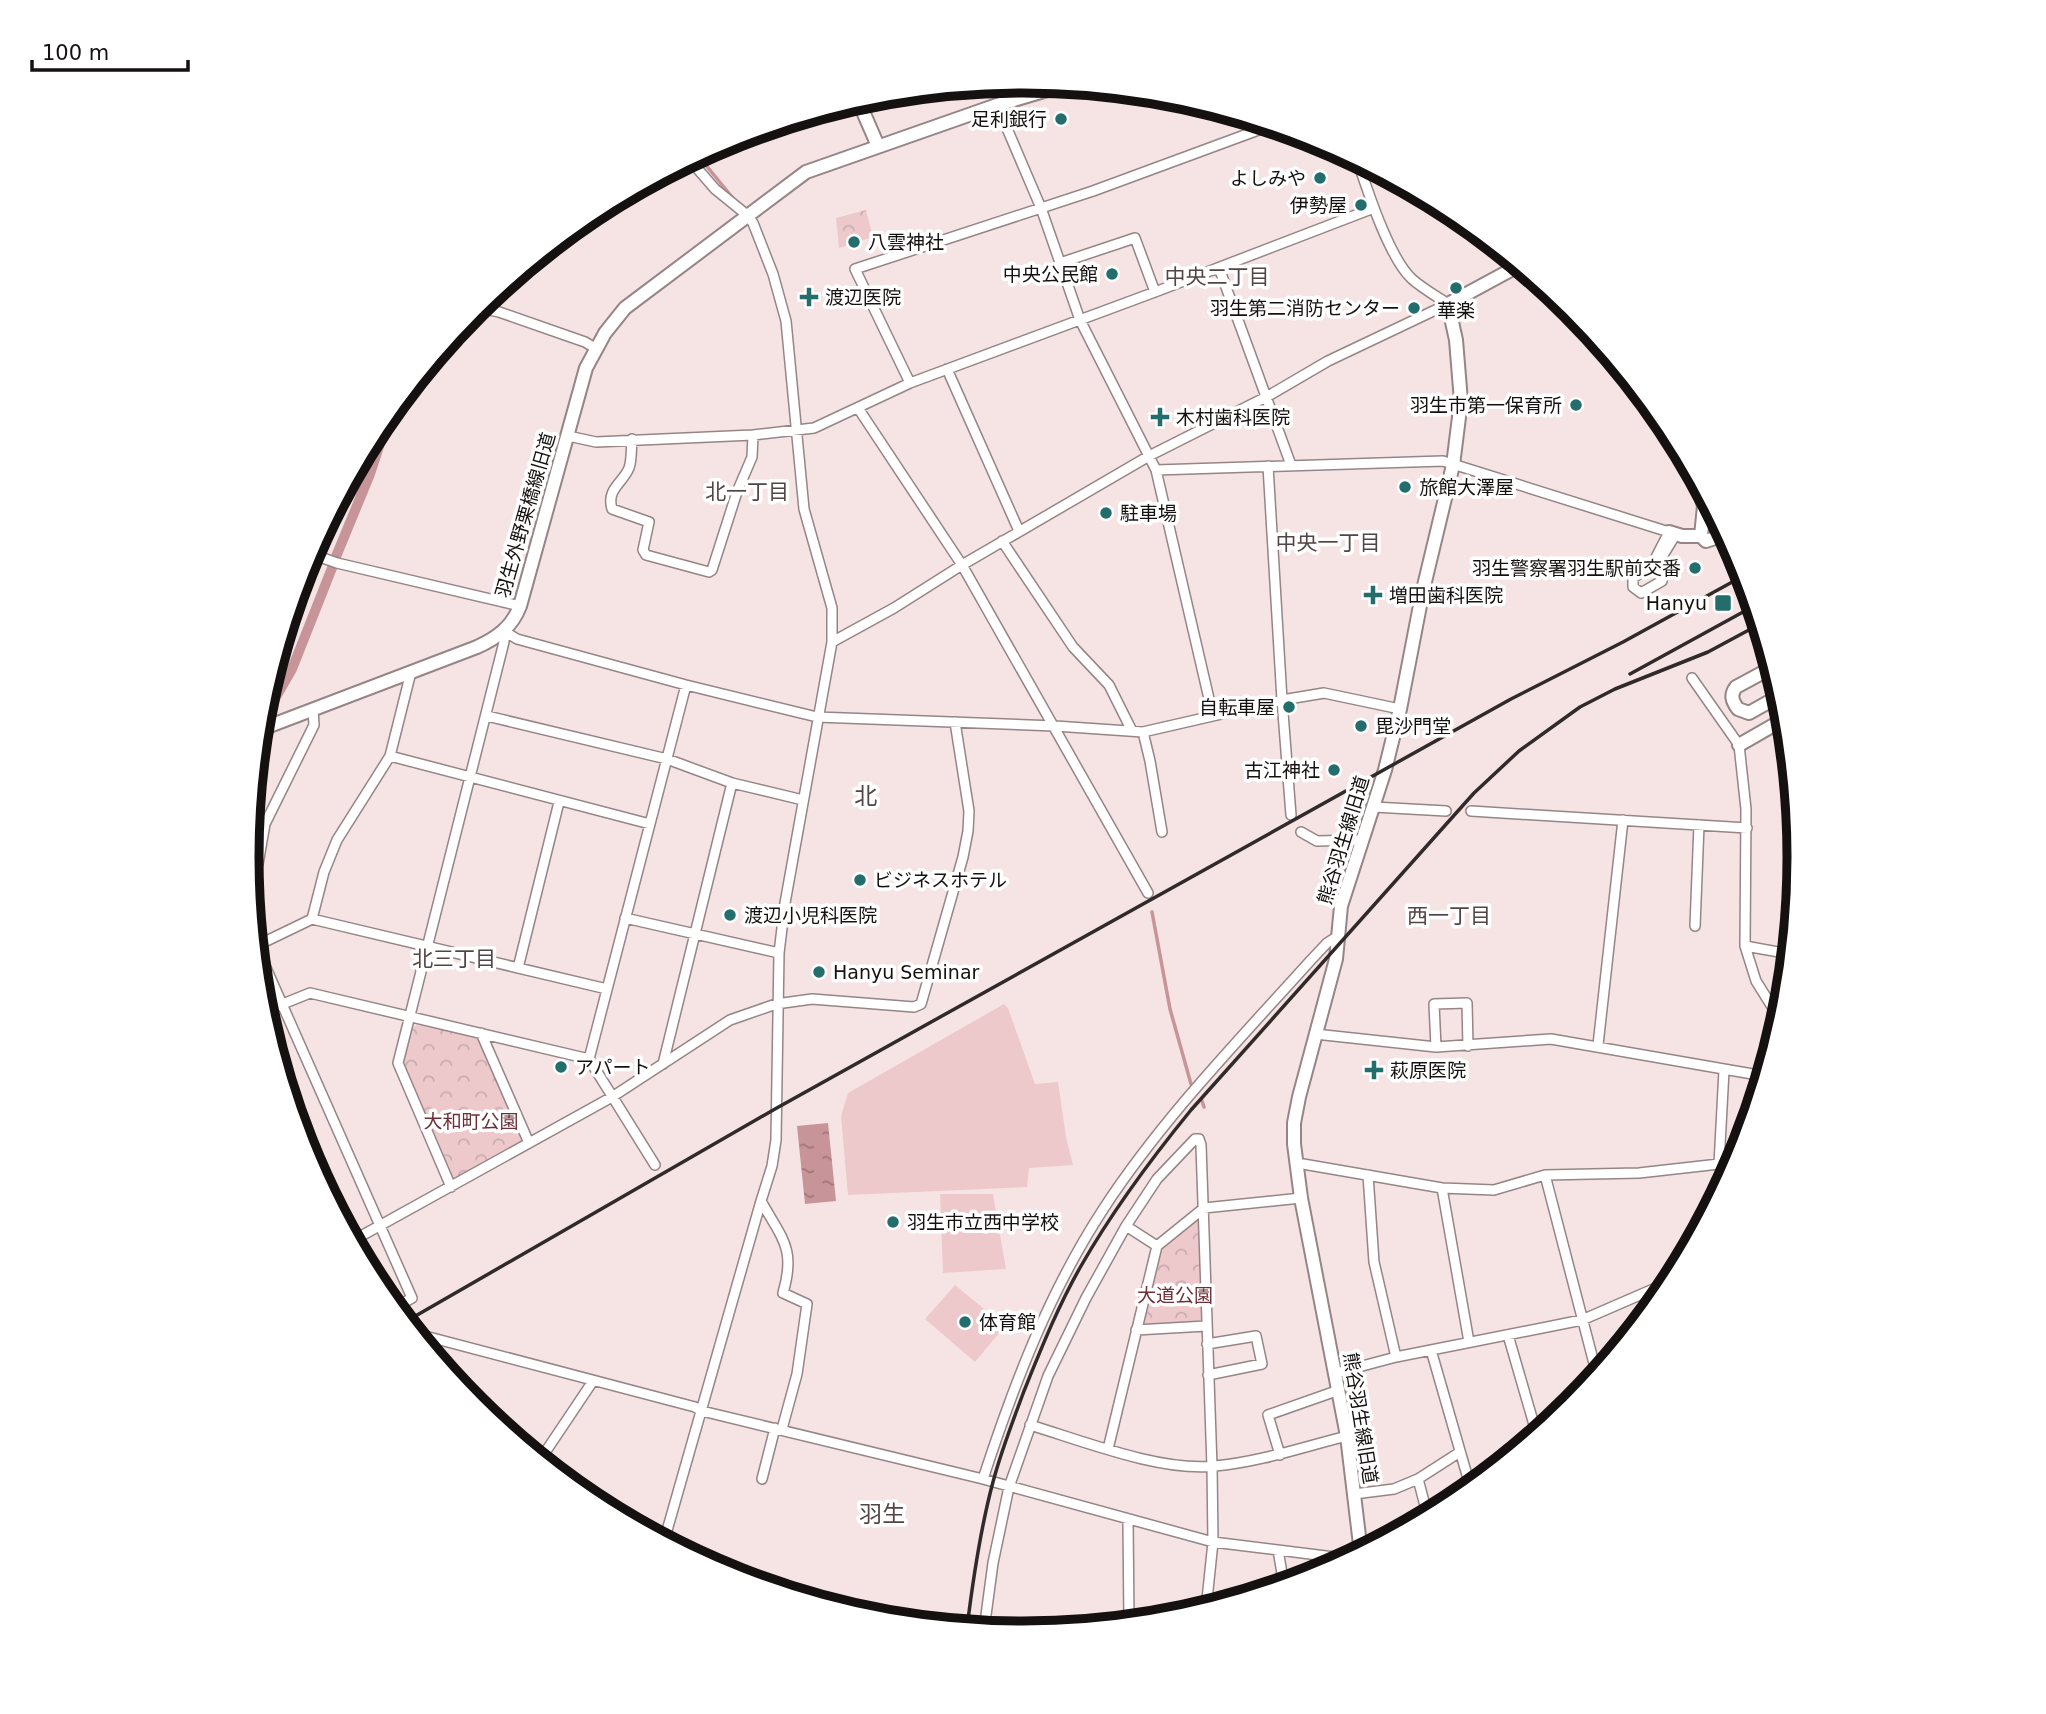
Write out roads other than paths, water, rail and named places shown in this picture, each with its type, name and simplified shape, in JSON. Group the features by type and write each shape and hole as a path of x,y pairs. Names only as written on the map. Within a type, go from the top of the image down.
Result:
{"street":[{"name":"羽生外野栗橋線旧道","path":"270,726 477,647 504,631 520,606 586,368 595,348 625,308 806,172 1037,93"},
{"path":"998,105 1041,208 1080,320 1156,470 1213,716"},
{"path":"862,110 878,146"},
{"path":"910,383 855,269 1093,191 1259,130"},
{"path":"667,1532 772,1167 776,1140 776,1004 779,953 817,717 832,642 832,608 804,509 790,342 783,308 759,234 747,215 715,189 696,167"},
{"path":"1362,172 1393,251 1410,278 1448,304"},
{"path":"568,436 596,442 753,435 814,428 910,383 1374,208"},
{"path":"1060,263 1135,238 1156,292"},
{"path":"1219,268 1291,465"},
{"path":"832,642 1149,456 1268,396 1328,361 1448,304 1511,270"},
{"name":"熊谷羽生線旧道","path":"1360,1543 1339,1390 1301,1198 1294,1123 1298,1097 1334,969 1341,906 1374,807 1400,709 1423,590 1453,465 1461,401 1456,340 1448,304"},
{"path":"490,310 585,342 595,348"},
{"path":"947,369 1019,531"},
{"path":"858,408 962,565 1148,893"},
{"path":"632,439 629,469 614,486 610,503 612,509 649,522 643,550 646,555 709,572 712,570 737,492 752,457 753,435"},
{"path":"1156,470 1444,461 1672,533 1700,536 1709,541 1716,536"},
{"path":"1268,466 1291,815"},
{"path":"1672,533 1660,560 1662,581 1644,592 1637,592 1632,584 1633,578 1652,565 1672,533"},
{"path":"1002,541 1073,647 1109,685 1132,731"},
{"path":"320,558 520,606"},
{"path":"317,564 328,561"},
{"path":"504,631 517,639 817,717 1143,732 1324,693 1400,709"},
{"path":"451,1187 399,1067 409,1017 487,716 504,642 504,631"},
{"path":"312,919 324,872 337,840 390,756 411,672"},
{"path":"1764,672 1736,687 1732,698 1741,712 1749,713 1771,701"},
{"path":"1692,678 1739,745 1747,828 1745,946 1756,981 1773,1008"},
{"path":"589,1059 686,685"},
{"path":"259,858 265,824 314,724 313,709"},
{"path":"487,716 667,759 732,783 803,800"},
{"path":"360,1237 612,1097 730,1020 776,1004 812,999 914,1007 921,1004 968,831 969,811 955,722"},
{"path":"1739,745 1776,724"},
{"path":"1143,732 1163,832"},
{"path":"390,756 650,824"},
{"path":"663,1064 732,783"},
{"path":"518,968 559,802"},
{"path":"1374,807 1446,811"},
{"path":"1471,811 1747,828"},
{"path":"1598,1045 1623,820"},
{"path":"1695,926 1699,825"},
{"path":"1301,832 1317,841 1363,840"},
{"path":"625,918 779,953"},
{"path":"263,941 312,919 607,989"},
{"path":"983,1479 1032,1342 1102,1211 1189,1095 1311,960 1338,936"},
{"path":"1745,946 1781,952"},
{"path":"267,969 412,1298 403,1303"},
{"path":"273,1007 310,993 589,1059 655,1165"},
{"path":"1436,1047 1434,1003 1466,1003 1468,1046"},
{"path":"481,1033 529,1143"},
{"path":"1315,1034 1436,1047 1551,1039 1598,1045 1755,1075"},
{"path":"1721,1167 1724,1070"},
{"path":"985,1620 993,1563 1009,1487 1048,1376 1080,1309 1126,1226 1157,1179 1195,1139 1199,1139 1201,1144 1212,1467 1213,1542 1207,1598"},
{"path":"1296,1164 1442,1188 1494,1191 1545,1175 1640,1173 1719,1164"},
{"path":"1368,1175 1374,1262 1396,1357"},
{"path":"1545,1175 1594,1365"},
{"path":"1442,1188 1469,1342"},
{"path":"1108,1449 1157,1246 1204,1208 1301,1198"},
{"path":"761,1200 788,1250 789,1272 783,1293 807,1304 797,1374 762,1479"},
{"path":"1126,1226 1157,1246"},
{"path":"1336,1373 1396,1357 1582,1321 1652,1291"},
{"path":"1136,1330 1206,1326"},
{"path":"1508,1335 1534,1425"},
{"path":"1207,1343 1256,1336 1262,1364 1208,1375"},
{"path":"429,1337 702,1411 983,1479 1213,1542 1329,1556"},
{"path":"1431,1350 1468,1478"},
{"path":"545,1453 593,1381"},
{"path":"1280,1455 1268,1415 1339,1390"},
{"path":"1030,1425 1158,1463 1212,1467 1280,1455 1346,1436"},
{"path":"1354,1494 1394,1489 1418,1479 1460,1452"},
{"path":"1418,1479 1425,1507"},
{"path":"1128,1520 1129,1614"},
{"path":"1278,1550 1282,1576"}],"water":[{"path":"828,1123 836,1201 805,1204 797,1126"}],"waterway":[{"path":"704,163 732,197"},
{"path":"335,559 379,446"},
{"path":"276,698 292,669 332,568"},
{"path":"1152,912 1170,1009 1191,1084"},
{"path":"1202,1101 1204,1107"}],"railway":[{"path":"413,1317 775,1109 1511,699 1735,580"},
{"path":"1630,674 1747,610"},
{"path":"968,1620 977,1555 993,1482 1011,1425 1043,1344 1093,1245 1176,1128 1474,793 1519,751 1580,707 1615,689 1708,652 1752,628"}],"place":[{"name":"足利銀行","path":"1061,119"},
{"name":"よしみや","path":"1320,178"},
{"name":"伊勢屋","path":"1361,205"},
{"name":"八雲神社","path":"854,242"},
{"name":"中央公民館","path":"1112,274"},
{"name":"華楽","path":"1456,288"},
{"name":"渡辺医院","path":"809,297"},
{"name":"羽生第二消防センター","path":"1414,308"},
{"name":"羽生市第一保育所","path":"1576,405"},
{"name":"木村歯科医院","path":"1160,417"},
{"name":"旅館大澤屋","path":"1405,487"},
{"name":"駐車場","path":"1106,513"},
{"name":"羽生警察署羽生駅前交番","path":"1695,568"},
{"name":"増田歯科医院","path":"1373,595"},
{"name":"Hanyu","path":"1723,603"},
{"name":"自転車屋","path":"1289,707"},
{"name":"毘沙門堂","path":"1361,726"},
{"name":"古江神社","path":"1334,770"},
{"name":"ビジネスホテル","path":"860,880"},
{"name":"渡辺小児科医院","path":"730,915"},
{"name":"Hanyu Seminar","path":"819,972"},
{"name":"アパート","path":"561,1067"},
{"name":"萩原医院","path":"1374,1070"},
{"name":"羽生市立西中学校","path":"893,1222"},
{"name":"体育館","path":"965,1322"}],"district":[{"name":"中央二丁目","path":"1217,277"},
{"name":"北一丁目","path":"747,492"},
{"name":"中央一丁目","path":"1328,543"},
{"name":"北","path":"866,796"},
{"name":"西一丁目","path":"1449,916"},
{"name":"北三丁目","path":"454,959"},
{"name":"羽生","path":"882,1514"}],"park label":[{"name":"大和町公園","path":"471,1121"},
{"name":"大道公園","path":"1175,1295"}]}
